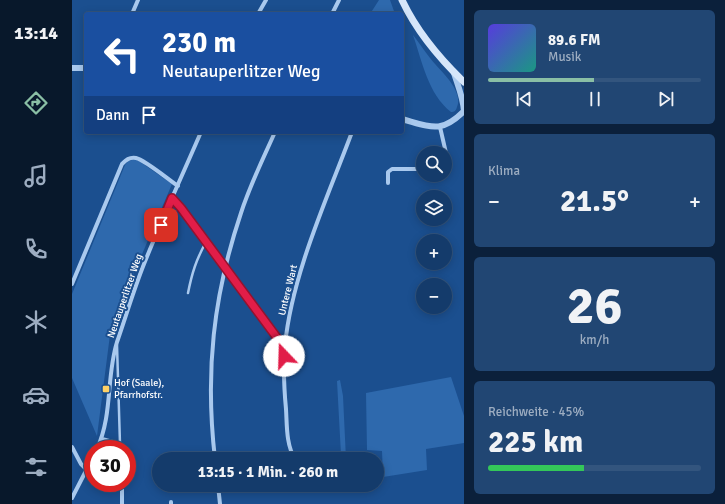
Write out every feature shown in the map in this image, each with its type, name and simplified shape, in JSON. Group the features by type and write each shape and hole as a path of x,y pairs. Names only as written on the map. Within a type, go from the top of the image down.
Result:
{"main road":[{"path":"402,0 421,34 438,56 464,82"}],"street":[{"path":"133,12 138,0"},
{"path":"259,12 266,0"},
{"path":"333,12 340,0"},
{"path":"72,68 84,68"},
{"path":"404,120 434,127 440,127 447,125 464,111 461,93 454,73"},
{"path":"440,127 444,146"},
{"name":"Neutauperlitzer Weg","path":"102,439 109,403 113,358 117,343 144,265 200,134"},
{"path":"214,452 210,397 211,354 217,308 226,267 241,213 254,178 274,134"},
{"name":"Untere Wart","path":"290,452 286,420 284,377 285,345 293,298 305,257 351,134"},
{"path":"72,284 122,164 126,160 135,158 140,160 178,186"},
{"path":"388,183 388,172 392,169 416,169"},
{"path":"172,198 226,267 278,339 285,345"},
{"path":"72,447 84,467"},
{"path":"72,498 84,476"},
{"path":"122,492 122,504"},
{"path":"219,492 220,504"}],"lane":[{"path":"188,293 193,271 206,242"},
{"path":"117,343 120,440"}],"shaded area":[{"path":"379,0 390,0 394,12 371,12"},
{"path":"413,35 454,87 458,101 457,108 454,111 451,112 443,105 431,87"},
{"path":"136,159 172,184 111,327 97,436 72,378 72,294 125,165 128,161"},
{"path":"451,377 464,416 464,443 426,449 427,470 384,477 384,452 367,450 366,393"},
{"path":"340,380 343,396 346,452 341,452 337,381"}],"place":[{"name":"Hof (Saale), Pfarrhofstr.","path":"106,389"}],"route":[{"path":"161,225 172,198 226,267 278,339 285,345 284,356"}]}
